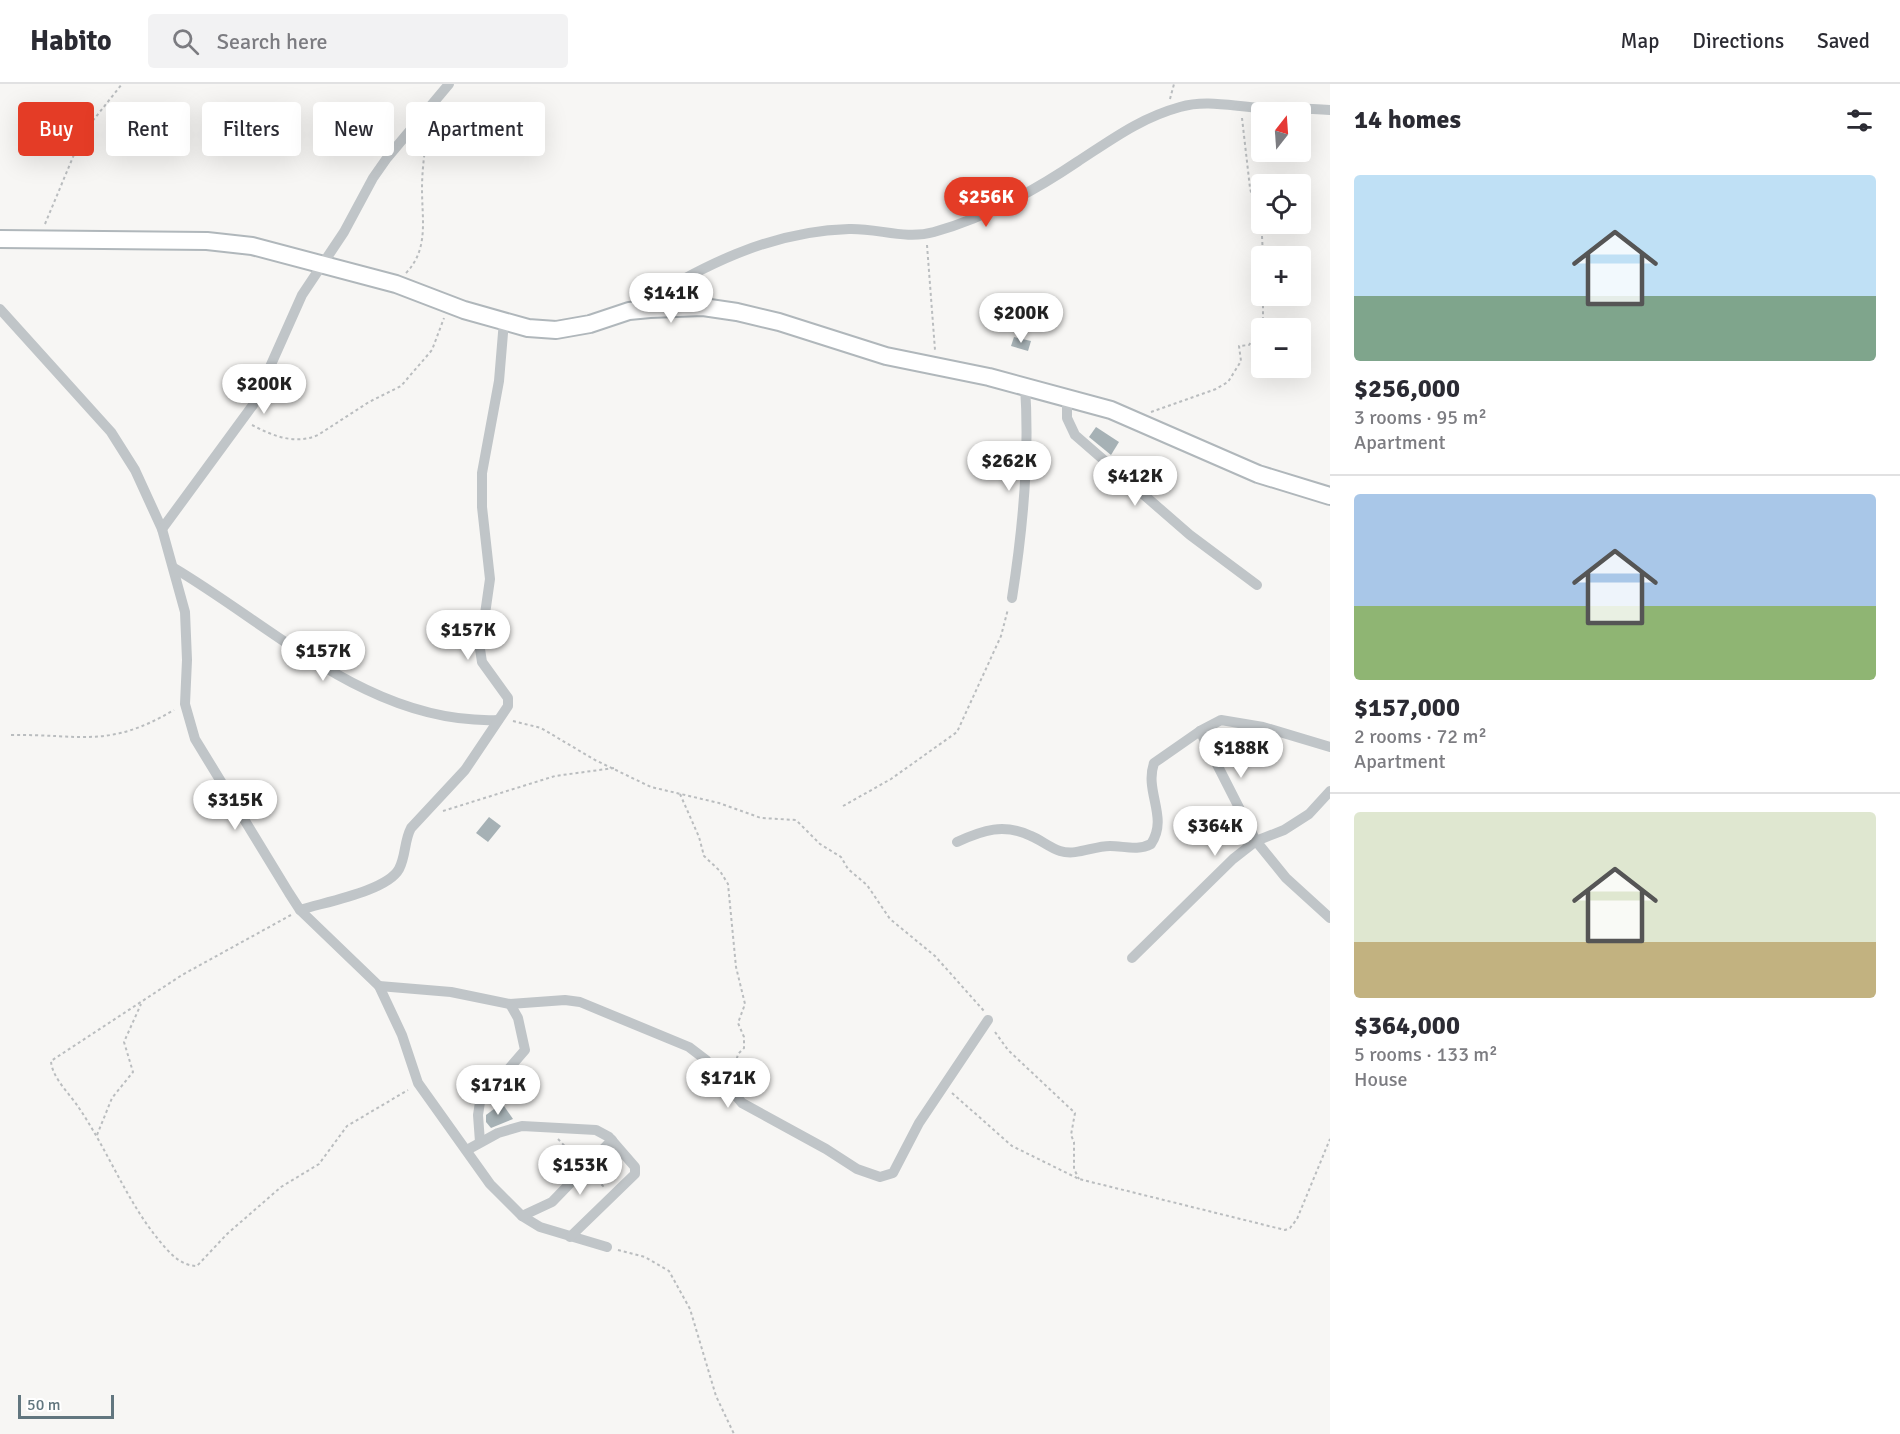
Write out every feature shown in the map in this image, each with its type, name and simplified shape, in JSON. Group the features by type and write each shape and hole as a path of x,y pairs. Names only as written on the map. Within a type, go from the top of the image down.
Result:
{"street":[{"path":"435,102 449,84"},
{"path":"0,239 234,243 276,251 396,284 528,328 556,330 590,324 628,311 677,281 717,261 770,241 847,229 899,235 926,234 967,220 1028,191 1132,125 1182,106 1210,104 1330,110"},
{"path":"162,529 253,405 292,316 314,275 324,264 387,158 406,136"},
{"path":"628,311 674,307 737,312 780,322 886,356 1067,397 1131,417 1258,474 1330,496"},
{"path":"0,309 4,320 111,432 127,455 162,529 174,568 187,630 184,704 195,739 300,910 379,986 402,1035 418,1083 490,1184 522,1216 540,1227 607,1247"},
{"path":"300,910 381,886 393,878 404,858 406,838 425,813 465,770 508,706 508,699 482,662 480,649 489,579 482,507 482,473 499,381 504,321"},
{"path":"1012,598 1026,465 1025,386"},
{"path":"1067,397 1067,418 1075,435 1190,535 1257,585"},
{"path":"174,568 308,656 370,691 444,718 498,720"},
{"path":"957,842 978,832 999,827 1029,834 1058,850 1068,852 1108,846 1143,848 1150,844 1156,836 1159,824 1159,812 1150,779 1154,763 1200,731 1221,720 1280,731 1330,747"},
{"path":"1200,731 1256,841 1286,878 1330,918"},
{"path":"1132,958 1233,859 1256,841 1284,830 1308,814 1330,791"},
{"path":"379,986 451,992 510,1004 565,1000 580,1002 689,1047 702,1057 729,1089 751,1108 826,1149 857,1169 880,1177 893,1173 919,1123 988,1020"},
{"path":"480,1142 478,1115 480,1102 525,1050 518,1018 510,1004"},
{"path":"467,1150 510,1129 545,1126 596,1130 612,1140 636,1170 629,1181 570,1236"},
{"path":"522,1216 552,1202 612,1140"}],"path":[{"path":"39,238 87,128 122,84"},
{"path":"1240,106 1250,188 1262,246"},
{"path":"396,284 413,266 422,243 424,231 422,188 425,156"},
{"path":"926,234 936,366"},
{"path":"243,420 287,439 309,439 332,428 369,402 404,384 432,350 440,335 449,303"},
{"path":"1131,417 1216,389 1228,382 1241,361 1239,346 1249,345 1263,325 1263,306"},
{"path":"843,806 891,779 958,730 1000,636 1012,598"},
{"path":"11,735 105,738 154,722 184,704"},
{"path":"498,720 541,728 639,783 719,803 761,818 796,819 820,844 838,855 848,869 862,879 890,919 935,956 982,1006 988,1020 1008,1050 1075,1113 1071,1135 1074,1142 1074,1169 1079,1179"},
{"path":"425,813 451,810 555,776 615,768"},
{"path":"680,794 699,837 704,856 726,879 731,902 730,922 736,967 745,1004 738,1023 744,1037 744,1048 735,1063 729,1089"},
{"path":"300,910 182,975 51,1061 58,1078 97,1135 122,1182 162,1244 182,1262 197,1266 227,1234 280,1187 319,1164 347,1125 418,1083"},
{"path":"97,1135 112,1098 133,1072 124,1042 142,1002"},
{"path":"944,1086 1012,1146 1079,1179 1285,1230 1290,1228 1297,1219 1330,1139"},
{"path":"545,1126 613,1197"},
{"path":"607,1247 645,1257 669,1271 690,1309 716,1396 734,1434"}],"building":[{"path":"1014,337 1031,341 1028,351 1011,346"},
{"path":"1096,427 1119,442 1111,455 1089,437"},
{"path":"489,817 501,826 488,842 476,833"},
{"path":"502,1103 513,1119 491,1128 486,1122 486,1115"}]}
